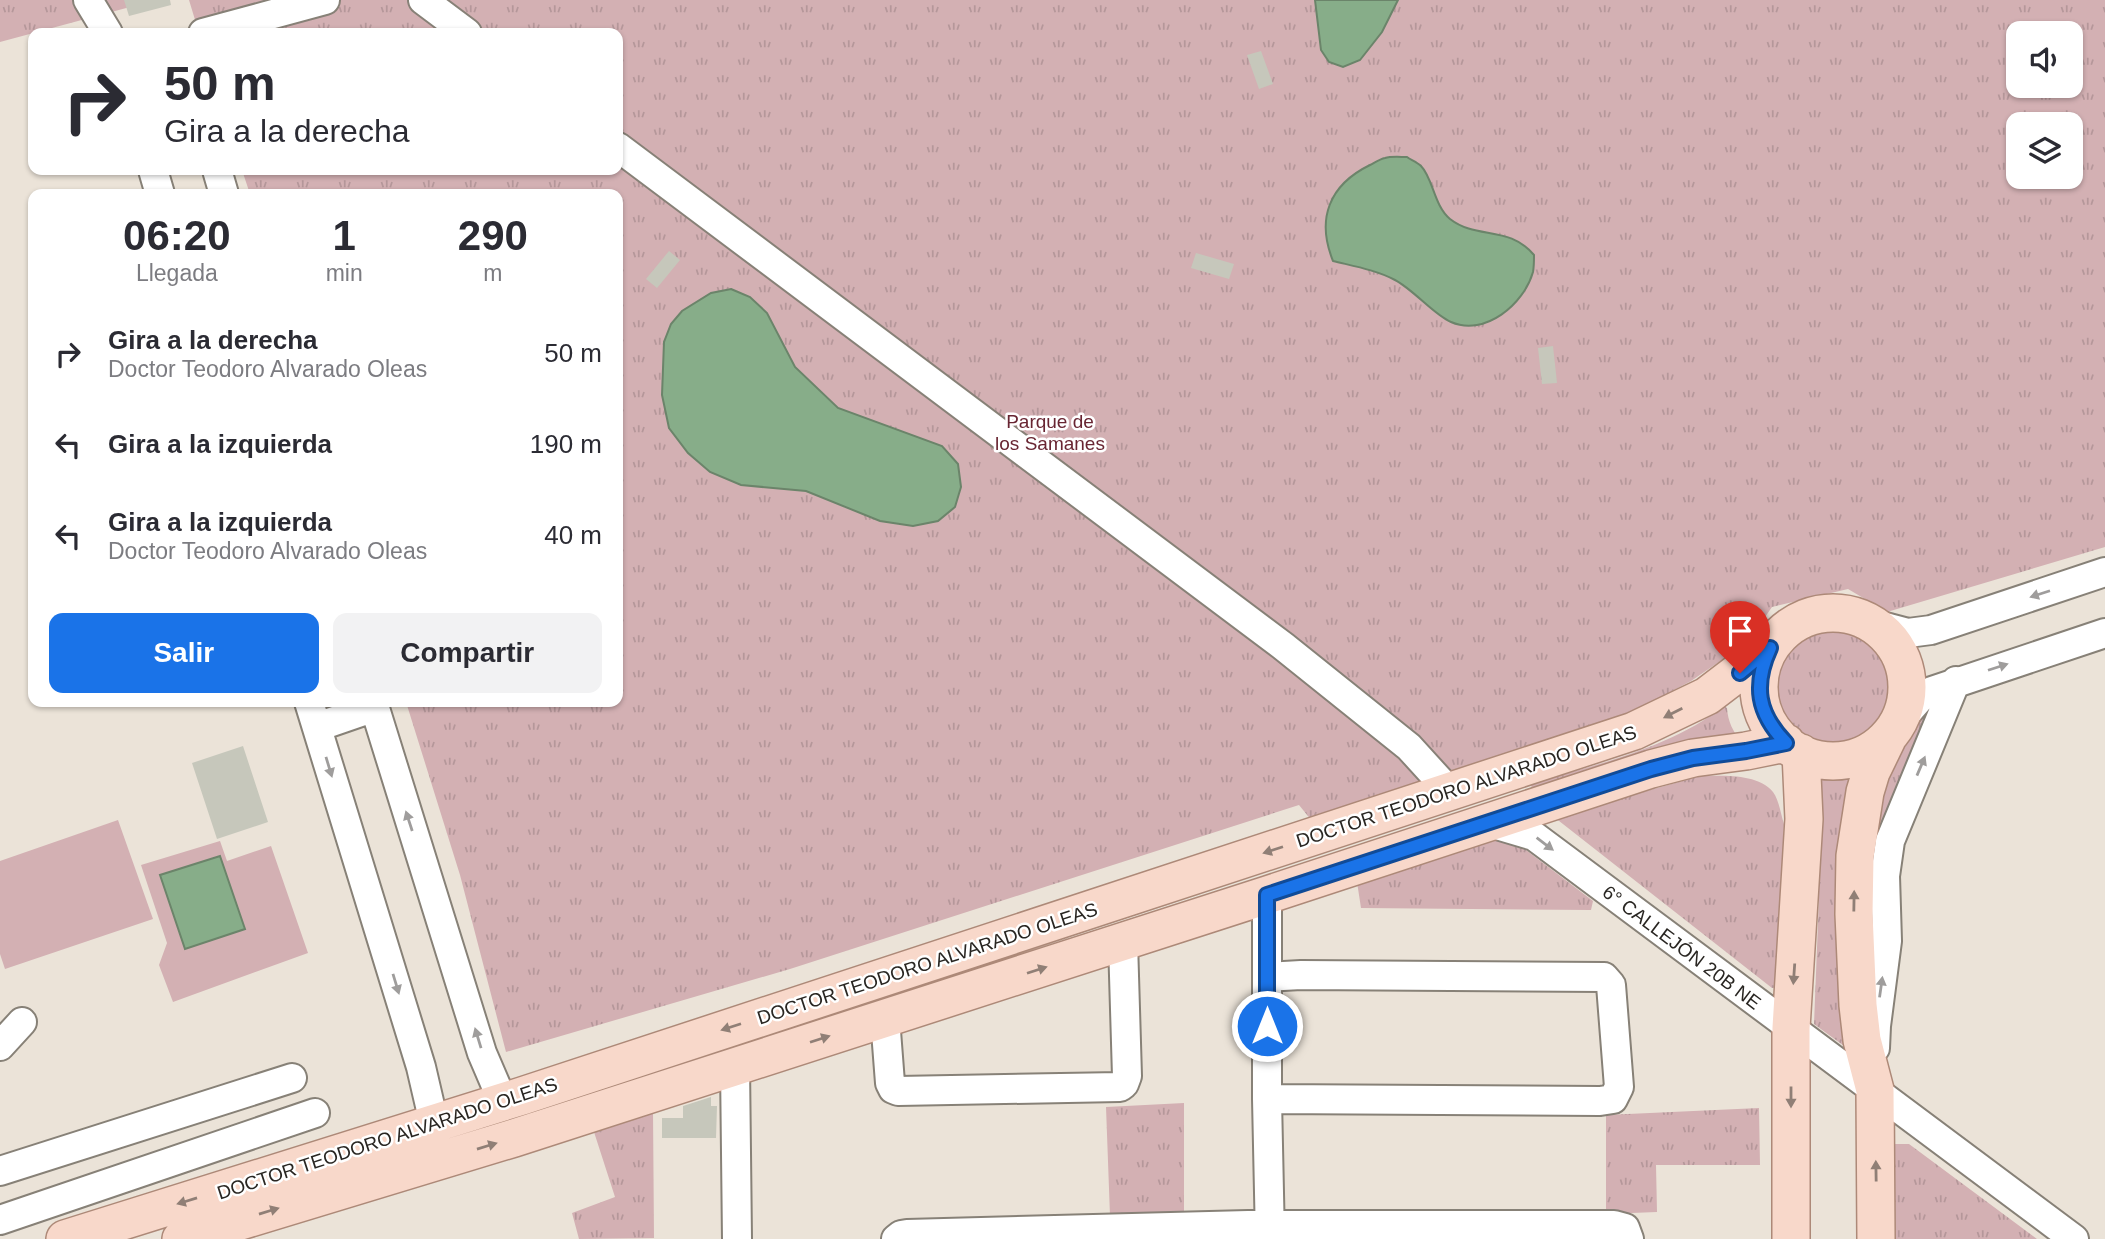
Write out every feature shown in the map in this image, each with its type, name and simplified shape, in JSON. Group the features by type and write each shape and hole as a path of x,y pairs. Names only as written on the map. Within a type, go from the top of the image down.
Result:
{"main road":[{"path":"1791,1239 1791,1028 1804,819 1796,760 1765,715 1760,699 1759,681 1770,648 1791,626 1816,615 1844,614 1870,622 1886,634 1898,649 1908,686 1905,705 1871,772 1865,792 1855,856 1854,914 1858,1005 1862,1040 1874,1084 1877,1239"},
{"name":"DOCTOR TEODORO ALVARADO OLEAS","path":"65,1239 503,1102 1634,731 1707,696 1770,648"},
{"path":"1796,760 1852,758 1869,752 1892,731"},
{"name":"DOCTOR TEODORO ALVARADO OLEAS","path":"199,1236 514,1138 1661,766 1693,758 1746,751 1796,760"}],"street":[{"path":"88,0 105,28"},
{"path":"221,28 325,0"},
{"path":"423,0 460,28"},
{"path":"623,151 1283,646 1409,747 1450,792"},
{"path":"1870,622 1908,632 1931,630 2105,572"},
{"path":"1892,731 1920,698 1932,691 2105,633"},
{"path":"1956,681 1890,841 1885,876 1887,941 1876,1026 1874,1084 2074,1239"},
{"path":"357,707 313,715 421,1067 434,1124"},
{"path":"375,707 482,1053 503,1102"},
{"name":"6° CALLEJÓN 20B NE","path":"1481,826 1497,825 1534,836 1791,1028 1874,1084"},
{"path":"1267,895 1270,1232"},
{"path":"885,1018 890,1083 898,1091 1120,1087 1128,1076 1123,942"},
{"path":"1267,977 1604,976 1611,985 1619,1087 1613,1098 1600,1101 1267,1099"},
{"path":"0,1046 22,1022"},
{"path":"735,1066 737,1239"},
{"path":"0,1171 292,1078"},
{"path":"0,1220 315,1114"},
{"path":"169,1117 184,1158"},
{"path":"896,1239 906,1234 1270,1232 1615,1225 1625,1228 1629,1239"}],"green space":[{"path":"0,0 156,0 52,28 28,28 28,34 0,42"},
{"name":"Parque de los Samanes","path":"189,0 2105,0 2105,547 1887,612 1848,589 1772,607 1754,633 1732,653 1691,681 1638,709 1312,821 1299,805 790,969 506,1052 460,875 408,707 623,707 623,189 248,189 244,175 623,175 623,28 197,28"},
{"path":"1832,626 1855,630 1875,643 1888,663 1892,686 1888,709 1875,729 1855,742 1832,746 1809,742 1789,729 1776,709 1772,686 1776,663 1789,643 1809,630"},
{"path":"1933,704 1875,866 1864,843 1906,730"},
{"path":"1724,706 1727,708 1731,726 1741,742 1532,790 1531,784 1631,754 1680,734"},
{"path":"1848,774 1851,777 1841,833 1862,1059 1814,1024 1819,897 1819,777"},
{"path":"1700,776 1729,776 1758,781 1773,792 1777,799 1784,824 1780,987 1772,988 1554,817"},
{"path":"118,820 153,919 5,969 0,954 0,861"},
{"path":"1506,838 1518,844 1593,901 1591,910 1361,908 1357,882 1493,839"},
{"path":"220,841 227,861 271,846 308,953 173,1002 159,965 167,943 141,865"},
{"path":"1184,1103 1184,1216 1110,1216 1106,1107"},
{"path":"1759,1108 1760,1165 1656,1165 1657,1212 1606,1214 1606,1115"},
{"path":"653,1111 654,1238 579,1239 572,1213 615,1197 594,1132"},
{"path":"1895,1144 1909,1144 2037,1239 1894,1239 1891,1151"}],"shaded area":[{"path":"1315,0 1398,0 1382,32 1360,60 1343,67 1329,62 1321,50"},
{"path":"1390,157 1407,157 1425,171 1440,207 1450,219 1471,229 1514,240 1534,255 1533,272 1528,284 1512,306 1501,315 1477,325 1451,322 1395,280 1333,261 1328,246 1326,217 1336,193 1356,173 1377,161"},
{"path":"731,289 750,297 767,313 795,367 838,408 942,446 958,464 961,487 955,507 938,521 913,526 880,521 806,491 741,485 710,472 688,453 669,428 662,395 664,342 671,324 682,311 711,293"},
{"path":"220,856 245,929 185,949 160,875"}],"building":[{"path":"124,0 170,0 171,5 129,16"},
{"path":"1261,51 1273,84 1259,89 1247,55"},
{"path":"669,251 680,260 657,288 646,279"},
{"path":"1196,253 1234,264 1229,279 1191,268"},
{"path":"1553,346 1557,383 1542,384 1538,348"},
{"path":"243,746 268,822 217,839 192,763"},
{"path":"711,1097 711,1106 717,1106 716,1138 662,1138 662,1118 683,1118 683,1106"}],"route":[{"path":"1267,1026 1267,895 1651,769 1693,758 1786,743 1765,715 1760,699 1759,681 1770,648 1740,673"}]}
